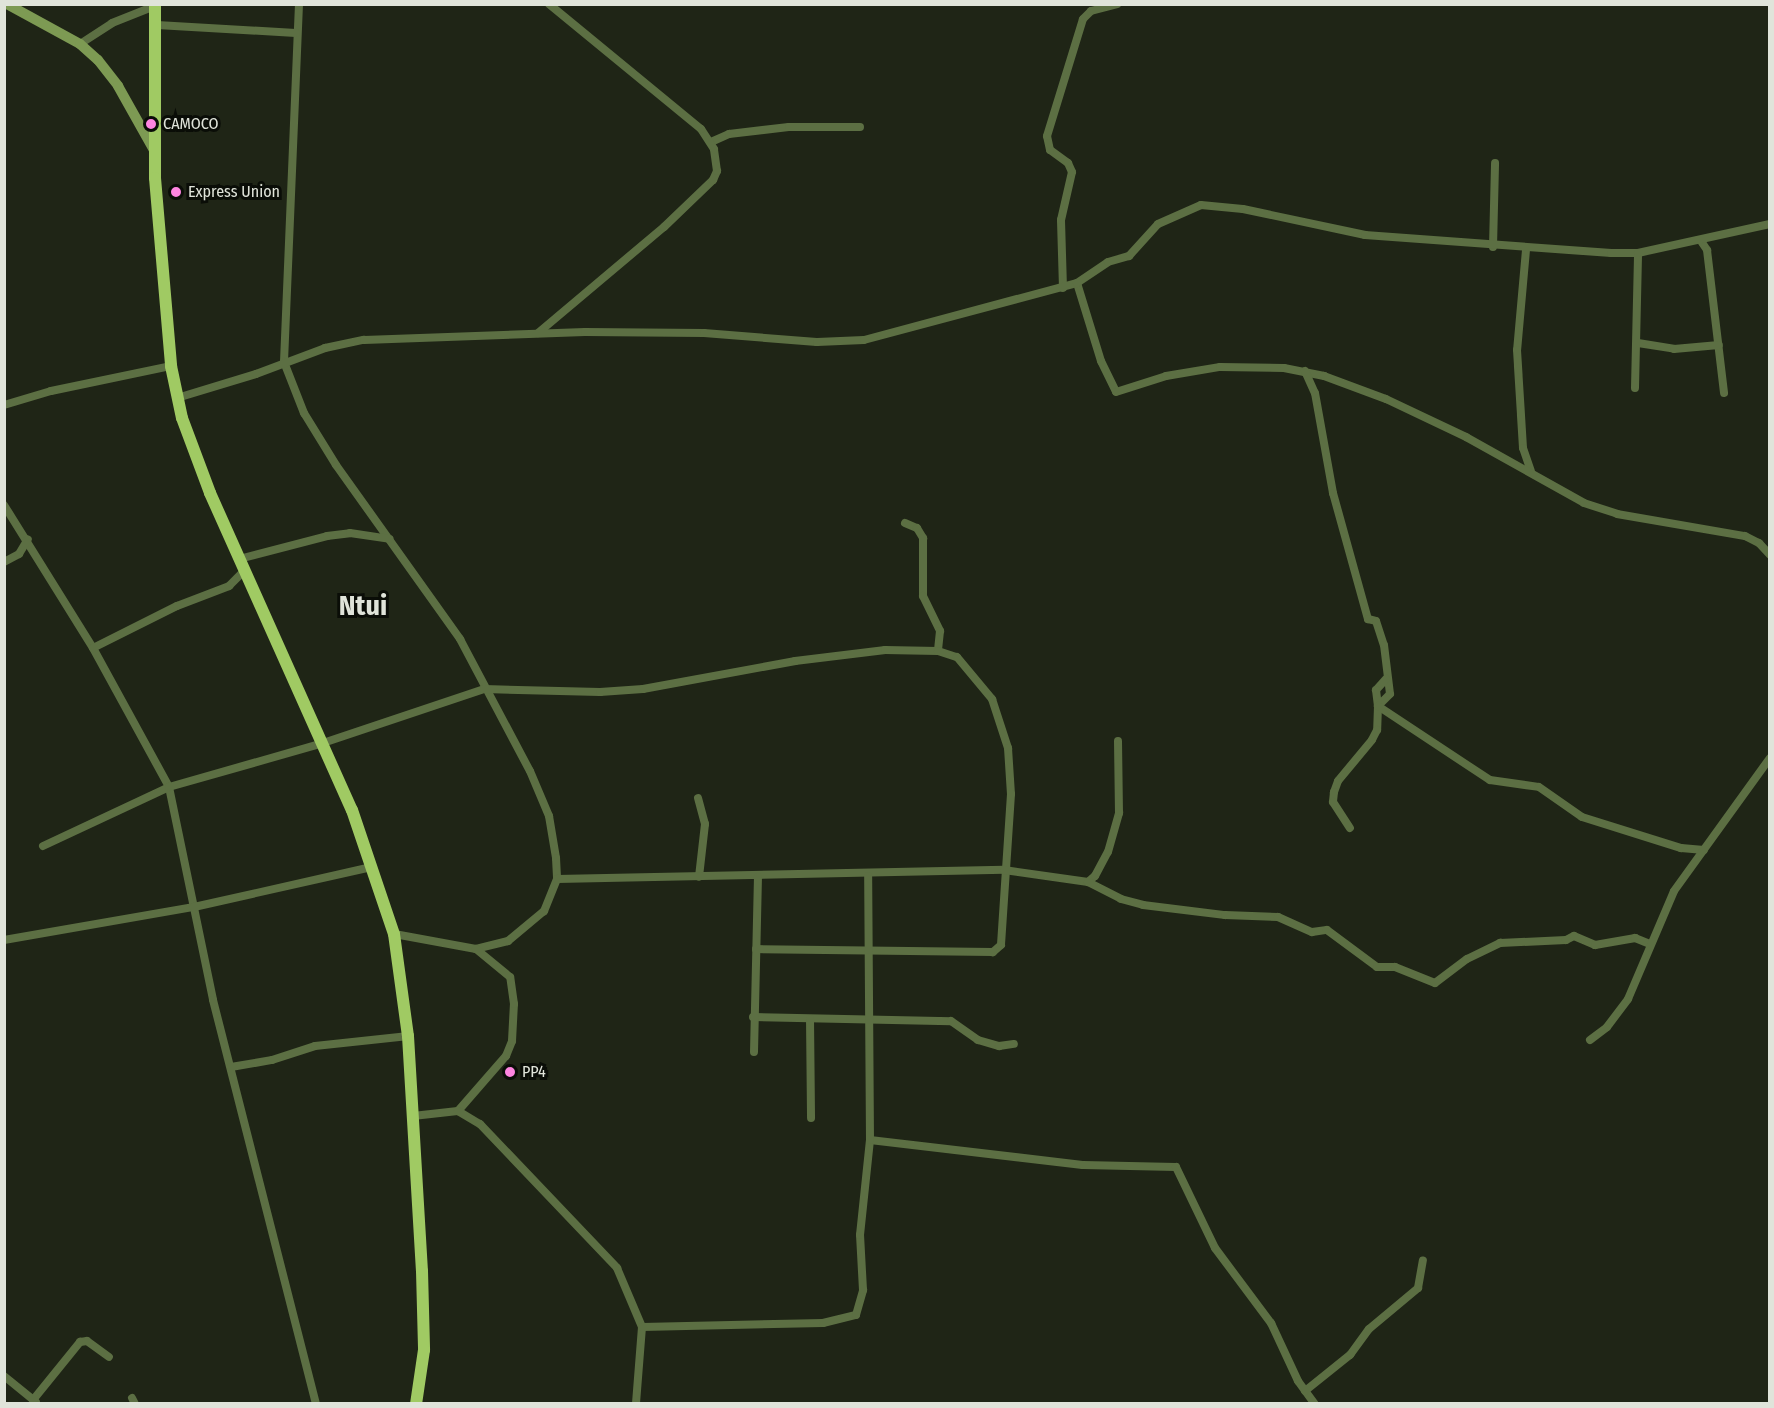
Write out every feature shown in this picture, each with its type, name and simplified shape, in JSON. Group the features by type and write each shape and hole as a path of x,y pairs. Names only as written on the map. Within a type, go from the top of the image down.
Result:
{"highway":[{"path":"155,5 157,25 156,153 171,366 177,398 188,434 244,572 323,743 372,867 394,934 408,1036 424,1328 416,1404"}],"main road":[{"path":"8,4 80,44 118,86 156,153"}],"street":[{"path":"299,4 284,362 293,389 322,443 454,629 484,689 514,737 546,807 557,879 544,911 532,925 508,941 476,949 394,934"},
{"path":"538,333 634,254 713,180 717,165 711,142 647,83 601,51 570,17 549,4"},
{"path":"1063,288 1061,219 1072,172 1065,160 1050,150 1047,136 1083,19 1091,11 1117,4"},
{"path":"80,44 112,23 155,5"},
{"path":"157,25 296,33"},
{"path":"711,142 729,134 789,127 860,127"},
{"path":"1493,247 1495,163"},
{"path":"177,398 256,374 325,348 364,340 538,333 704,333 843,342 1077,284 1108,262 1129,256 1158,224 1201,205 1243,209 1365,235 1526,250 1638,253 1770,224"},
{"path":"1701,241 1707,250 1724,393"},
{"path":"1526,250 1517,366 1523,448 1531,471"},
{"path":"1635,388 1638,343 1638,253"},
{"path":"1077,284 1101,361 1116,392 1166,376 1220,367 1305,371 1386,399 1531,471 1584,503 1617,514 1745,536 1760,543 1770,555"},
{"path":"1638,343 1674,349 1719,345"},
{"path":"4,405 51,391 171,366"},
{"path":"1305,371 1314,393 1333,493 1368,619 1376,621 1384,645 1386,679 1390,694 1378,706"},
{"path":"4,505 28,539 93,648 168,787 231,1067 316,1404"},
{"path":"905,523 917,528 923,538 923,596 940,631 938,651"},
{"path":"239,559 327,536 350,533 390,539"},
{"path":"19,554 28,539"},
{"path":"4,562 19,554 36,553"},
{"path":"93,648 186,602 229,586 244,572"},
{"path":"44,846 168,787 323,743 484,689 600,692 643,688 853,653 938,651 957,657 992,699 1008,748 1011,794 1005,870 1003,940 998,949 756,950"},
{"path":"1350,828 1333,802 1334,792 1338,781 1377,730 1376,690 1386,679"},
{"path":"1378,706 1490,780 1539,787 1582,817 1681,849 1704,850"},
{"path":"1088,882 1095,876 1108,852 1119,813 1118,741"},
{"path":"1590,1040 1607,1027 1628,999 1674,891 1770,758"},
{"path":"698,798 705,824 699,877"},
{"path":"4,940 194,907 372,867"},
{"path":"557,879 868,876 1005,870 1088,882 1121,899 1143,905 1278,917 1312,932 1327,930 1377,967 1395,967 1436,983 1467,959 1500,943 1566,940 1574,936 1595,945 1635,938 1650,944"},
{"path":"642,1327 823,1323 853,1318 862,1290 861,1222 870,1140 868,876"},
{"path":"754,1052 753,1013 758,877"},
{"path":"458,1111 506,1056 512,1041 514,1004 510,977 476,949"},
{"path":"753,1013 810,1019 951,1021 978,1040 999,1046 1014,1044"},
{"path":"810,1019 811,1118"},
{"path":"231,1067 272,1060 315,1046 408,1036"},
{"path":"413,1116 458,1111 480,1124 599,1245 617,1268 642,1327 636,1404"},
{"path":"870,1140 1083,1165 1176,1167 1215,1248 1271,1323 1305,1391 1315,1404"},
{"path":"1305,1391 1350,1355 1369,1329 1418,1288 1423,1260"},
{"path":"4,1376 35,1402 80,1342 87,1341 110,1357"}],"place":[{"name":"CAMOCO","path":"151,124"},
{"name":"Express Union","path":"176,192"},
{"name":"PP4","path":"510,1072"}],"district":[{"name":"Ntui","path":"363,606"}]}
